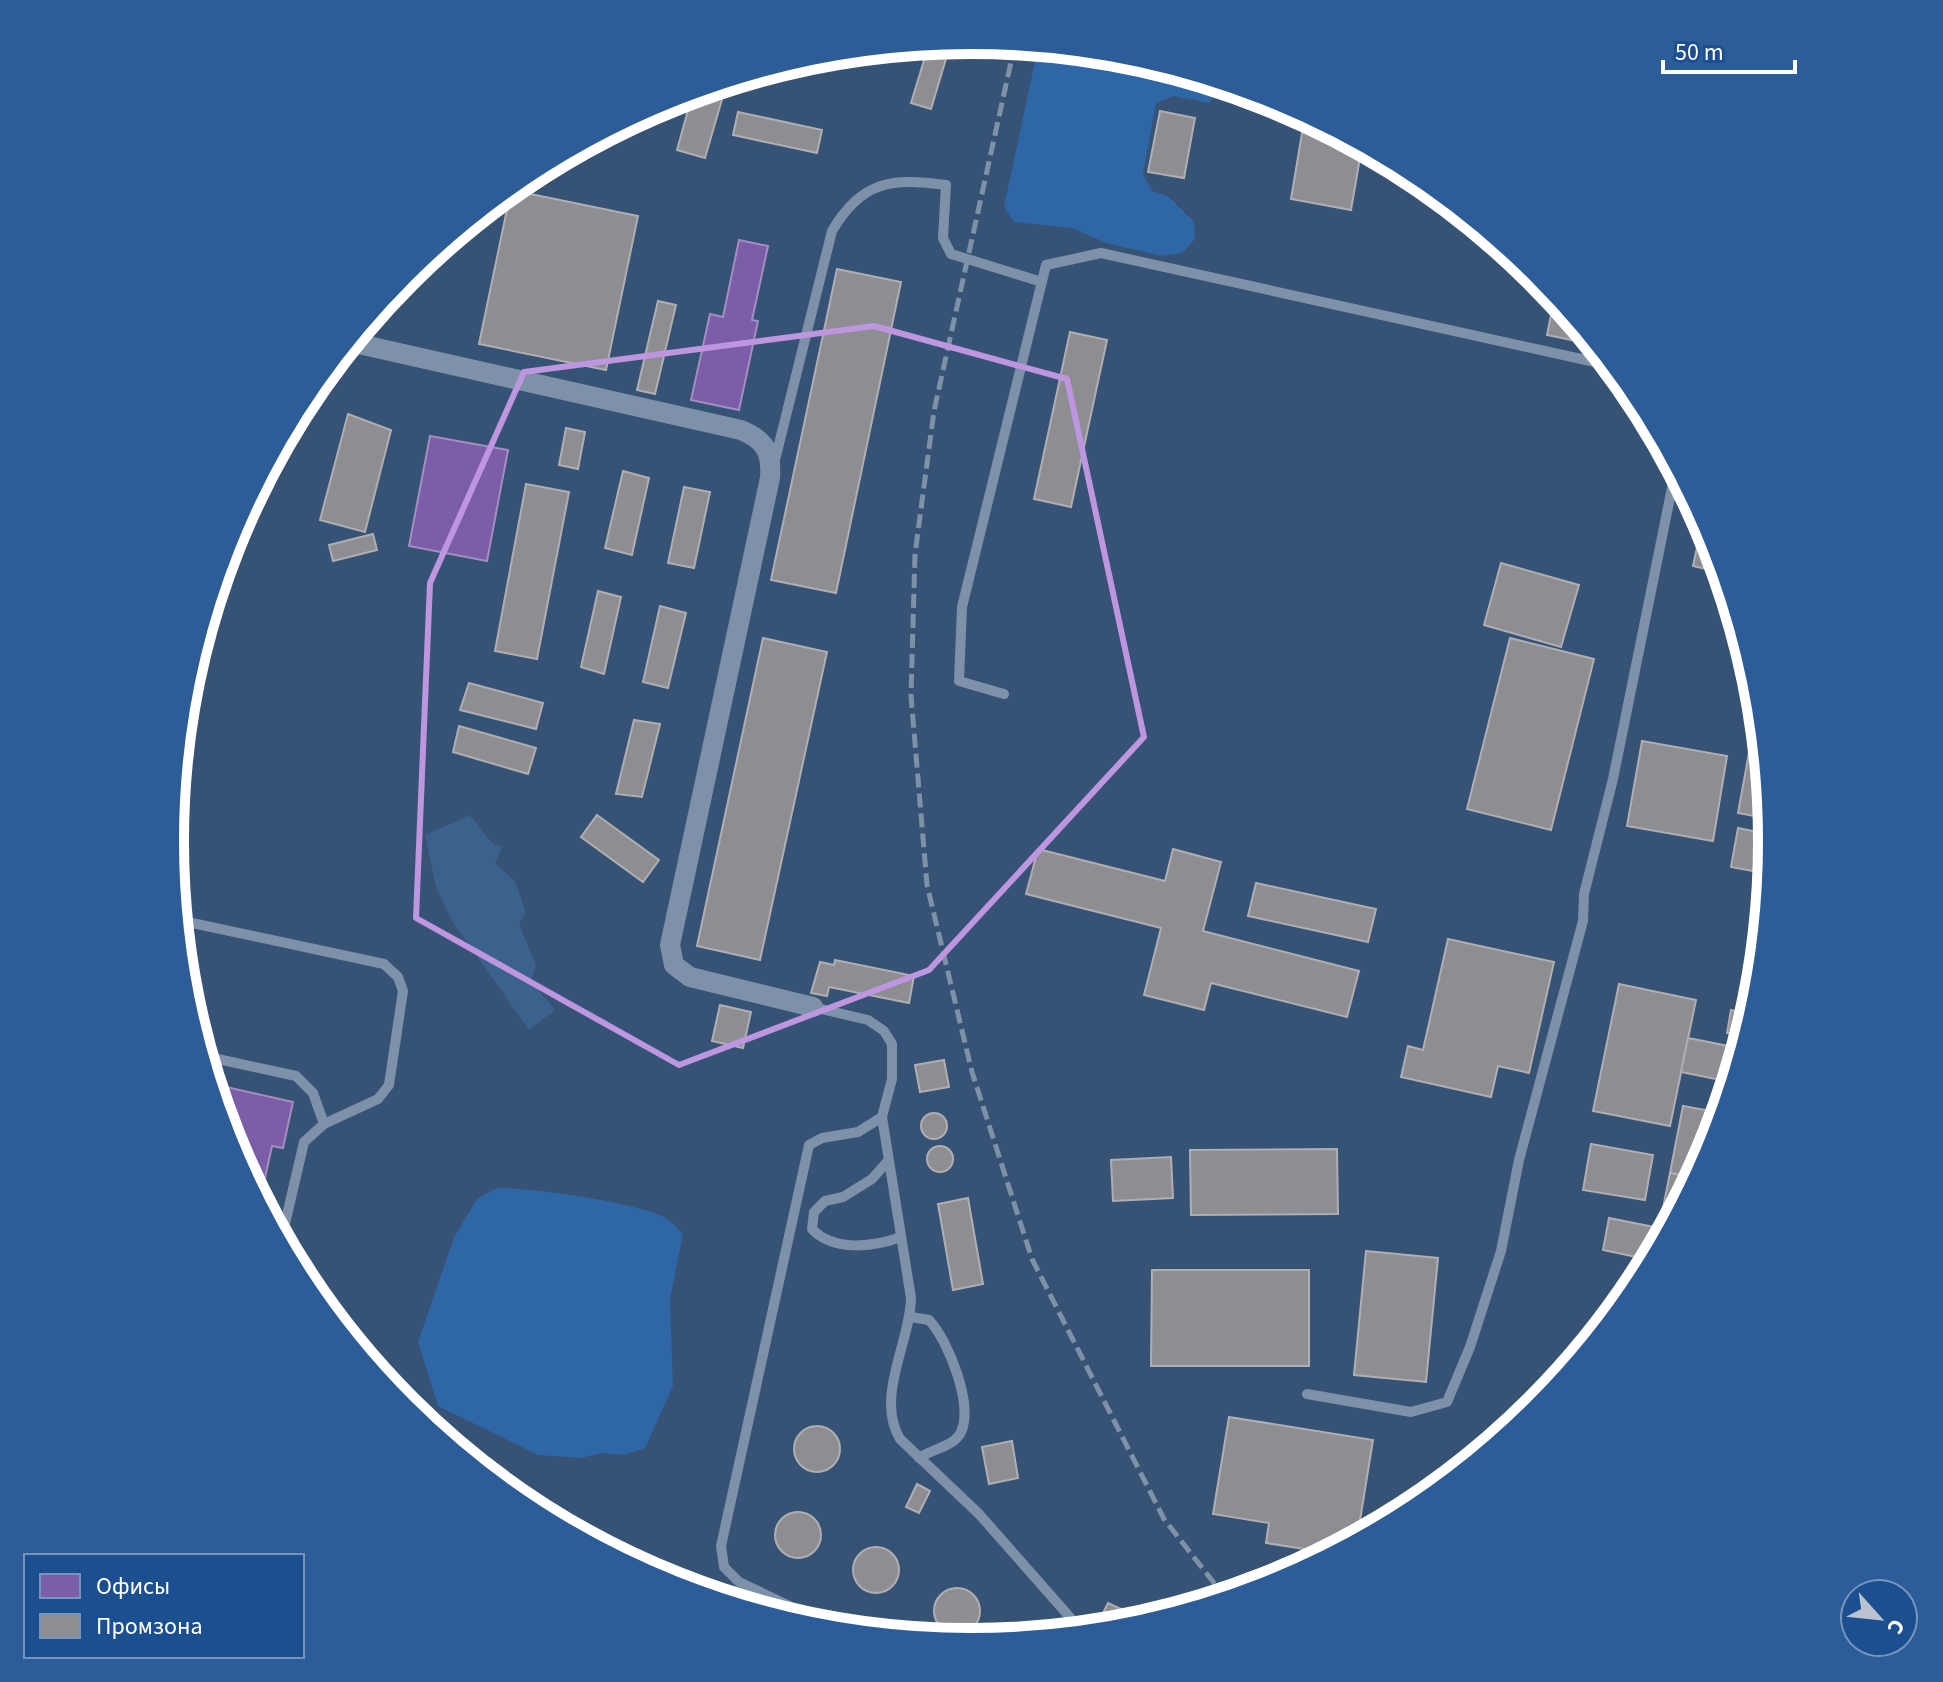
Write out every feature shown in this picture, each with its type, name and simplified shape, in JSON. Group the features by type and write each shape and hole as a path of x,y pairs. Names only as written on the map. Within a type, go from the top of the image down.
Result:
{"street":[{"path":"361,345 741,430 756,436 766,446 771,460 770,478 670,945 674,965 690,977 813,1007"}],"lane":[{"path":"770,478 832,231 841,215 865,193 903,180 946,185 943,238 951,254 1042,282"},
{"path":"1004,694 959,681 962,607 1046,265 1101,253 1596,362"},
{"path":"1307,1394 1411,1412 1447,1402 1470,1347 1501,1251 1519,1160 1583,921 1584,894 1613,779 1673,485"},
{"path":"189,922 384,964 398,977 403,991 389,1085 378,1099 324,1124 304,1142 285,1224"},
{"path":"813,1007 868,1020 884,1031 892,1044 894,1059 882,1117 911,1317 889,1408 892,1425 900,1439 979,1514 1073,1621"},
{"path":"215,1058 296,1076 313,1093 324,1124"},
{"path":"790,1606 739,1582 724,1567 721,1546 809,1145 822,1138 858,1132 882,1117"},
{"path":"887,1162 872,1179 843,1197 825,1201 814,1212 812,1229 821,1238 866,1247 901,1237"},
{"path":"911,1317 929,1320 947,1344 956,1367 964,1419 961,1433 951,1443 919,1458"}],"highlighted area":[{"path":"874,326 1067,379 1144,737 929,970 679,1065 416,918 430,583 524,372"}],"shaded area":[{"path":"1036,57 1125,69 1215,93 1210,103 1173,96 1156,103 1143,174 1152,191 1168,196 1194,222 1195,239 1182,253 1162,256 1106,243 1072,228 1014,222 1004,207"},
{"path":"470,815 492,843 502,847 495,863 515,881 526,913 519,924 536,965 531,981 555,1010 529,1030 452,921 436,887 425,835"},
{"path":"497,1188 557,1193 630,1206 664,1217 683,1234 670,1299 673,1386 645,1448 624,1455 602,1453 581,1458 538,1455 438,1406 418,1342 454,1237 477,1199"}],"building: Офисы":[{"path":"739,240 768,246 752,320 758,321 739,410 691,400 710,314 723,317"},
{"path":"430,436 508,450 487,561 409,546"},
{"path":"224,1086 293,1102 283,1148 272,1146 264,1184"}],"building: Промзона":[{"path":"947,55 931,109 911,103 925,56"},
{"path":"723,96 705,158 677,150 689,107"},
{"path":"1160,111 1195,118 1184,178 1148,172"},
{"path":"738,112 822,130 817,153 733,135"},
{"path":"1303,127 1360,156 1351,210 1291,199"},
{"path":"526,193 638,216 606,370 479,344 508,206"},
{"path":"837,269 901,282 836,593 771,580"},
{"path":"658,301 676,305 655,394 637,390"},
{"path":"1552,310 1579,342 1547,335"},
{"path":"1070,332 1107,340 1071,507 1034,499"},
{"path":"348,414 391,430 365,532 320,520"},
{"path":"566,428 585,432 578,469 559,465"},
{"path":"623,471 649,478 632,555 605,548"},
{"path":"526,484 569,492 537,659 495,651"},
{"path":"684,487 710,492 694,568 668,563"},
{"path":"373,534 377,550 333,561 329,545"},
{"path":"1699,539 1710,570 1693,566"},
{"path":"1501,563 1579,585 1561,647 1484,625"},
{"path":"598,591 621,597 604,674 581,667"},
{"path":"660,606 686,613 668,688 643,682"},
{"path":"763,638 827,652 760,960 697,946"},
{"path":"1510,638 1594,659 1551,830 1467,809"},
{"path":"469,683 543,703 536,729 460,710"},
{"path":"634,720 660,724 642,797 616,794"},
{"path":"459,726 536,748 528,774 453,752"},
{"path":"1752,737 1758,817 1738,813"},
{"path":"1642,741 1727,756 1713,841 1627,826"},
{"path":"597,815 659,860 643,882 581,837"},
{"path":"1738,828 1758,832 1757,872 1731,867"},
{"path":"1038,849 1165,881 1173,849 1221,862 1203,931 1359,971 1347,1017 1211,983 1204,1010 1144,995 1161,928 1026,894"},
{"path":"1256,883 1376,909 1368,942 1248,916"},
{"path":"1448,939 1554,962 1529,1073 1498,1066 1491,1097 1401,1077 1408,1046 1423,1050"},
{"path":"835,960 914,976 909,1003 829,987 827,996 811,993 820,962 834,965"},
{"path":"1619,984 1696,1000 1670,1126 1593,1111"},
{"path":"720,1005 751,1012 743,1048 712,1041"},
{"path":"1731,1010 1739,1012 1734,1034 1727,1033"},
{"path":"1688,1038 1732,1047 1721,1080 1681,1072"},
{"path":"944,1060 949,1087 920,1092 915,1065"},
{"path":"1683,1106 1711,1111 1683,1176 1670,1173"},
{"path":"934,1113 943,1117 947,1126 943,1135 934,1139 925,1135 921,1126 925,1117"},
{"path":"1591,1144 1653,1155 1645,1200 1583,1190"},
{"path":"940,1146 949,1150 953,1159 949,1168 940,1172 931,1168 927,1159 931,1150"},
{"path":"1337,1149 1338,1214 1191,1215 1190,1150"},
{"path":"1171,1157 1173,1198 1113,1201 1111,1160"},
{"path":"1670,1173 1683,1176 1677,1189 1660,1221"},
{"path":"968,1198 983,1284 953,1290 938,1204"},
{"path":"1609,1218 1657,1228 1639,1257 1603,1250"},
{"path":"1366,1251 1438,1258 1426,1382 1354,1375"},
{"path":"1152,1270 1309,1270 1309,1366 1151,1366"},
{"path":"1229,1417 1373,1440 1359,1526 1320,1547 1313,1550 1266,1543 1269,1523 1213,1514"},
{"path":"817,1426 833,1433 840,1449 833,1465 817,1472 801,1465 794,1449 801,1433"},
{"path":"1012,1441 1018,1478 989,1484 982,1447"},
{"path":"917,1484 930,1491 919,1513 906,1507"},
{"path":"798,1512 814,1519 821,1535 814,1551 798,1558 782,1551 775,1535 782,1519"},
{"path":"876,1547 892,1554 899,1570 892,1586 876,1593 860,1586 853,1570 860,1554"},
{"path":"948,1590 966,1590 978,1602 978,1620 972,1628 941,1627 936,1620 936,1602"},
{"path":"1108,1603 1128,1612 1125,1613 1101,1617"}],"railway":[{"path":"1012,56 934,411 915,554 911,696 927,885 972,1072 1032,1259 1164,1519 1218,1588"}]}
